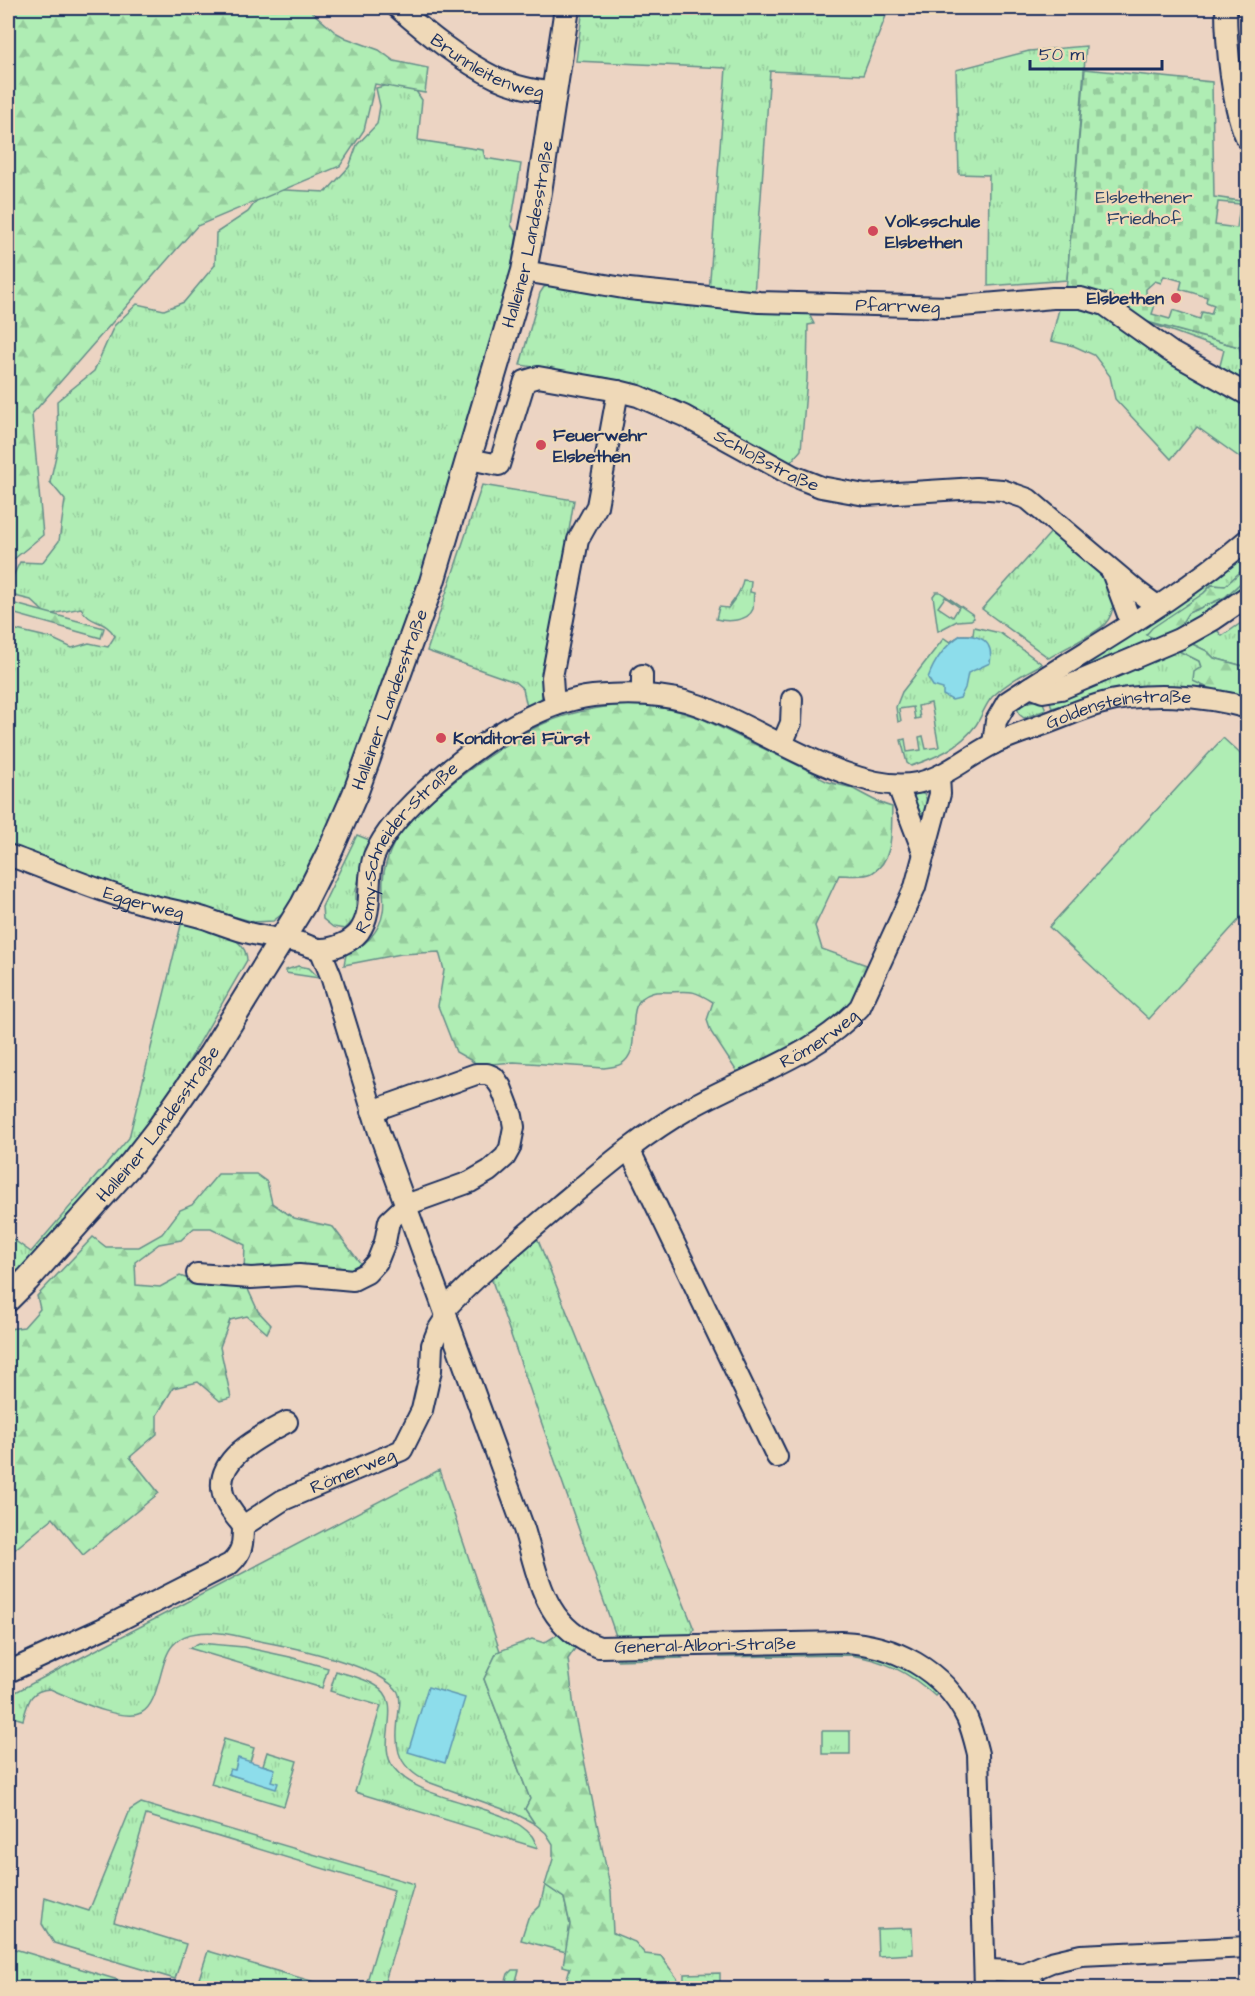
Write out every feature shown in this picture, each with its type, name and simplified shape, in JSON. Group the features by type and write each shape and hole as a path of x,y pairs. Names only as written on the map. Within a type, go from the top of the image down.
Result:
{"main road":[{"name":"Halleiner Landesstraße","path":"8,1299 102,1197 160,1127 211,1054 283,940 331,849 371,754 432,582 524,271 539,192 567,8"}],"street":[{"name":"Brunnleitenweg","path":"399,8 443,44 497,78 524,88 554,93"},
{"path":"1226,8 1235,101 1242,132 1248,141"},
{"name":"Pfarrweg","path":"524,271 629,289 739,302 950,307 1053,298 1081,298 1105,305 1171,352 1248,395"},
{"name":"Schloßstraße","path":"469,459 500,465 525,381 538,377 618,391 638,396 684,416 729,450 807,482 847,493 865,495 976,488 1002,490 1028,499 1156,606"},
{"path":"556,705 552,677 570,574 578,540 597,506 618,391"},
{"path":"993,744 996,721 1007,702 1220,563 1248,539"},
{"name":"Schloßstraße","path":"1111,570 1131,623"},
{"name":"Goldensteinstraße","path":"1030,687 1043,692 1061,689 1179,639 1214,620 1248,596"},
{"name":"Romy-Schneider-Straße","path":"283,940 320,949 344,944 357,935 365,921 369,903 369,881 374,858 381,843 399,819 417,800 488,742 518,723 556,705 642,684 671,697 711,700 782,744 834,768 874,782 898,786"},
{"name":"Goldensteinstraße","path":"898,786 920,783 939,776 993,744 1093,707 1114,702 1147,697 1197,698 1227,702 1248,708"},
{"path":"782,744 791,723 792,699"},
{"name":"Römerweg","path":"243,1526 283,1500 402,1450 422,1410 431,1370 432,1346 446,1312 479,1274 629,1149 688,1109 804,1051 849,1019 860,1007 915,887 940,794 939,776"},
{"path":"898,786 924,854"},
{"name":"Eggerweg","path":"8,855 136,902 283,940"},
{"name":"General-Albori-Straße","path":"320,949 331,976 372,1111 524,1529 544,1594 554,1612 565,1628 590,1643 610,1647 861,1643 878,1646 902,1655 930,1672 950,1689 967,1719 978,1754 985,1979"},
{"path":"197,1274 250,1278 299,1275 353,1280 367,1273 377,1262 385,1242 389,1221 406,1205 470,1182 489,1171 505,1157 510,1148 514,1127 505,1096 494,1077 487,1074 476,1074 372,1111"},
{"path":"629,1149 777,1457"},
{"path":"8,1672 108,1626 230,1564 239,1556 243,1546 243,1526 228,1507 223,1495 222,1483 228,1465 244,1448 287,1422"},
{"path":"985,1979 1006,1971 1029,1982 1051,1962 1081,1955 1248,1947"}],"green space":[{"path":"8,8 310,8 335,32 346,38 379,50 394,61 428,68 425,93 375,84 364,130 340,166 197,226 32,414 43,535 8,564"},
{"path":"583,8 889,8 863,75 770,71 754,295 709,292 726,68 576,61"},
{"path":"1086,46 1067,280 988,286 989,175 959,174 956,70 1029,51"},
{"name":"Elsbethener Friedhof","path":"1085,69 1212,82 1214,197 1247,202 1242,344 1239,347 1144,321 1132,314 1122,303 1104,296 1066,291","holes":["1218,202 1240,204 1237,228 1215,225","1164,276 1182,281 1180,289 1207,297 1206,302 1214,305 1211,314 1202,312 1200,319 1173,310 1170,319 1152,314 1155,305 1146,298 1146,289 1155,281 1161,283"]},
{"path":"388,85 416,91 422,100 418,140 483,150 485,158 521,164 511,225 517,235 505,303 434,546 344,799 301,887 285,912 273,921 254,922 128,890 8,845 8,628 51,638 72,648 89,643 108,647 115,636 111,630 85,614 81,608 47,615 31,600 11,595 8,586 20,562 42,563 59,541 65,500 50,482 58,447 57,401 94,371 114,326 137,304 164,310 184,302 215,265 216,233 248,212 265,189 326,192 349,167 357,145 377,124 380,106 376,88"},
{"path":"554,285 809,314 814,324 808,325 807,379 801,450 789,464 657,395 608,378 520,365 540,293 544,287"},
{"path":"1065,304 1111,315 1247,400 1247,451 1242,459 1197,427 1171,459 1115,399 1110,376 1094,355 1074,346 1051,341 1059,309"},
{"path":"1144,321 1239,347 1247,369 1247,388 1218,373 1224,350"},
{"path":"482,485 574,500 541,701 527,707 523,689 515,682 427,651"},
{"path":"1053,530 1098,572 1112,598 1112,611 1101,628 1049,658 982,609"},
{"path":"1247,550 1247,566 1225,586 1211,585 1204,593 1146,634 1162,641 1051,684"},
{"path":"1247,566 1247,577 1225,597 1188,613 1175,634 1162,641 1146,635 1152,628 1204,593 1212,585 1225,586"},
{"path":"1247,577 1247,588 1175,634 1188,613 1225,597"},
{"path":"743,580 751,581 750,592 754,593 753,609 742,619 725,621 716,619 719,607 728,608 739,592"},
{"path":"936,592 940,592 972,614 974,618 957,621 938,631 933,596","holes":["945,597 959,607 953,617 938,607"]},
{"path":"8,602 104,628 101,638 8,612"},
{"path":"1247,619 1247,667 1214,658 1207,651 1186,641 1213,625 1222,636"},
{"path":"974,627 1000,633 1042,664 992,697 976,725 955,746 911,766 907,763 901,740 905,739 907,752 921,750 919,737 923,736 926,749 939,747 931,703 918,706 920,718 915,719 913,707 899,709 901,721 898,722 896,707 902,692 944,638 950,642 961,635 973,635"},
{"path":"1186,641 1207,651 1214,658 1247,667 1247,696 1206,687 1193,681 1194,672 1201,667 1199,661 1173,648"},
{"path":"1173,648 1199,661 1201,667 1193,680 1206,687 1156,686 1112,691 1052,708 1049,698"},
{"path":"1042,700 1046,710 1024,718 1020,715 1018,710 1023,705"},
{"path":"625,705 652,706 703,719 824,780 851,788 892,807 890,843 885,860 869,874 839,875 815,926 822,949 872,967 851,1009 826,1029 741,1078 711,1032 707,1020 713,1002 697,993 659,992 642,998 634,1014 633,1044 630,1053 618,1066 604,1068 514,1062 479,1065 456,1052 438,1006 444,970 439,952 401,954 344,965 346,954 365,943 378,926 383,912 384,870 389,855 405,826 421,810 463,774 529,731 574,713"},
{"path":"1223,738 1247,760 1247,911 1149,1019 1049,927"},
{"path":"918,792 925,795 930,810 925,825 913,797"},
{"path":"357,835 372,841 356,890 356,918 345,929 333,927 323,919 322,907"},
{"path":"182,921 212,929 232,938 245,951 247,960 182,1073 140,1135 8,1285 8,1236 31,1252 129,1138"},
{"path":"298,966 309,968 319,978 286,973 286,970"},
{"path":"218,1174 256,1174 267,1182 272,1203 294,1218 333,1227 364,1268 349,1275 244,1272 245,1245 211,1228 194,1228 181,1240 159,1244 135,1262 136,1285 160,1287 180,1276 194,1281 246,1285 258,1311 271,1325 267,1333 247,1316 230,1320 220,1347 231,1398 220,1401 198,1382 173,1388 157,1415 157,1434 130,1457 159,1493 83,1555 53,1518 8,1555 8,1329 24,1327 40,1309 37,1296 93,1237 106,1247 139,1247 162,1234 180,1210 192,1205"},
{"path":"536,1235 694,1629 690,1637 616,1636 490,1275"},
{"path":"439,1470 500,1651 497,1652 484,1679 530,1799 525,1809 535,1824 514,1813 428,1782 408,1768 402,1761 397,1743 399,1694 383,1678 333,1658 226,1634 204,1632 184,1637 175,1643 168,1652 152,1701 141,1713 121,1715 82,1703 50,1689 43,1690 31,1698 23,1720 13,1717 8,1736 8,1696"},
{"path":"560,1633 576,1647 568,1659 575,1716 611,1891 613,1933 635,1942 645,1954 661,1956 679,1981 679,1988 564,1988 570,1968 563,1966 570,1924 564,1898 545,1885 553,1859 553,1844 525,1809 530,1799 484,1679 497,1652 532,1639 544,1643"},
{"path":"199,1643 244,1647 328,1668 322,1688 189,1648"},
{"path":"849,1651 897,1664 939,1692 935,1696 916,1680 896,1668 850,1655 720,1657 720,1652"},
{"path":"613,1654 677,1654 682,1658 617,1660"},
{"path":"336,1671 366,1680 384,1692 389,1702 390,1712 387,1747 389,1758 394,1768 407,1780 423,1789 503,1816 532,1836 538,1848 355,1792 381,1706 330,1691"},
{"path":"822,1731 850,1731 850,1754 822,1754"},
{"path":"224,1739 254,1748 250,1762 238,1759 235,1770 228,1774 276,1788 271,1781 274,1769 263,1765 267,1752 297,1761 284,1806 211,1784"},
{"path":"141,1803 414,1884 383,1988 365,1988 394,1890 146,1815 114,1922 186,1944 175,1979 54,1943 42,1924 45,1897 89,1911 130,1810"},
{"path":"545,1885 564,1898 570,1924 566,1952 521,1940 528,1918 540,1906"},
{"path":"912,1928 913,1954 878,1956 877,1929"},
{"path":"8,1947 145,1988 8,1988"},
{"path":"208,1951 335,1988 208,1988 197,1985"},
{"path":"512,1970 519,1970 514,1988 504,1988 508,1974"},
{"path":"720,1973 720,1988 684,1988 684,1974"}],"water":[{"path":"961,635 975,636 988,644 991,655 990,663 968,673 960,698 952,700 943,695 943,689 933,686 928,678 941,654"},
{"path":"428,1687 465,1698 445,1763 408,1752"},
{"path":"238,1758 275,1769 271,1781 278,1783 276,1789 228,1774 230,1769 235,1770"}],"place":[{"name":"Volksschule Elsbethen","path":"873,231"},
{"name":"Elsbethen","path":"1176,298"},
{"name":"Feuerwehr Elsbethen","path":"541,445"},
{"name":"Konditorei Fürst","path":"441,738"}]}
